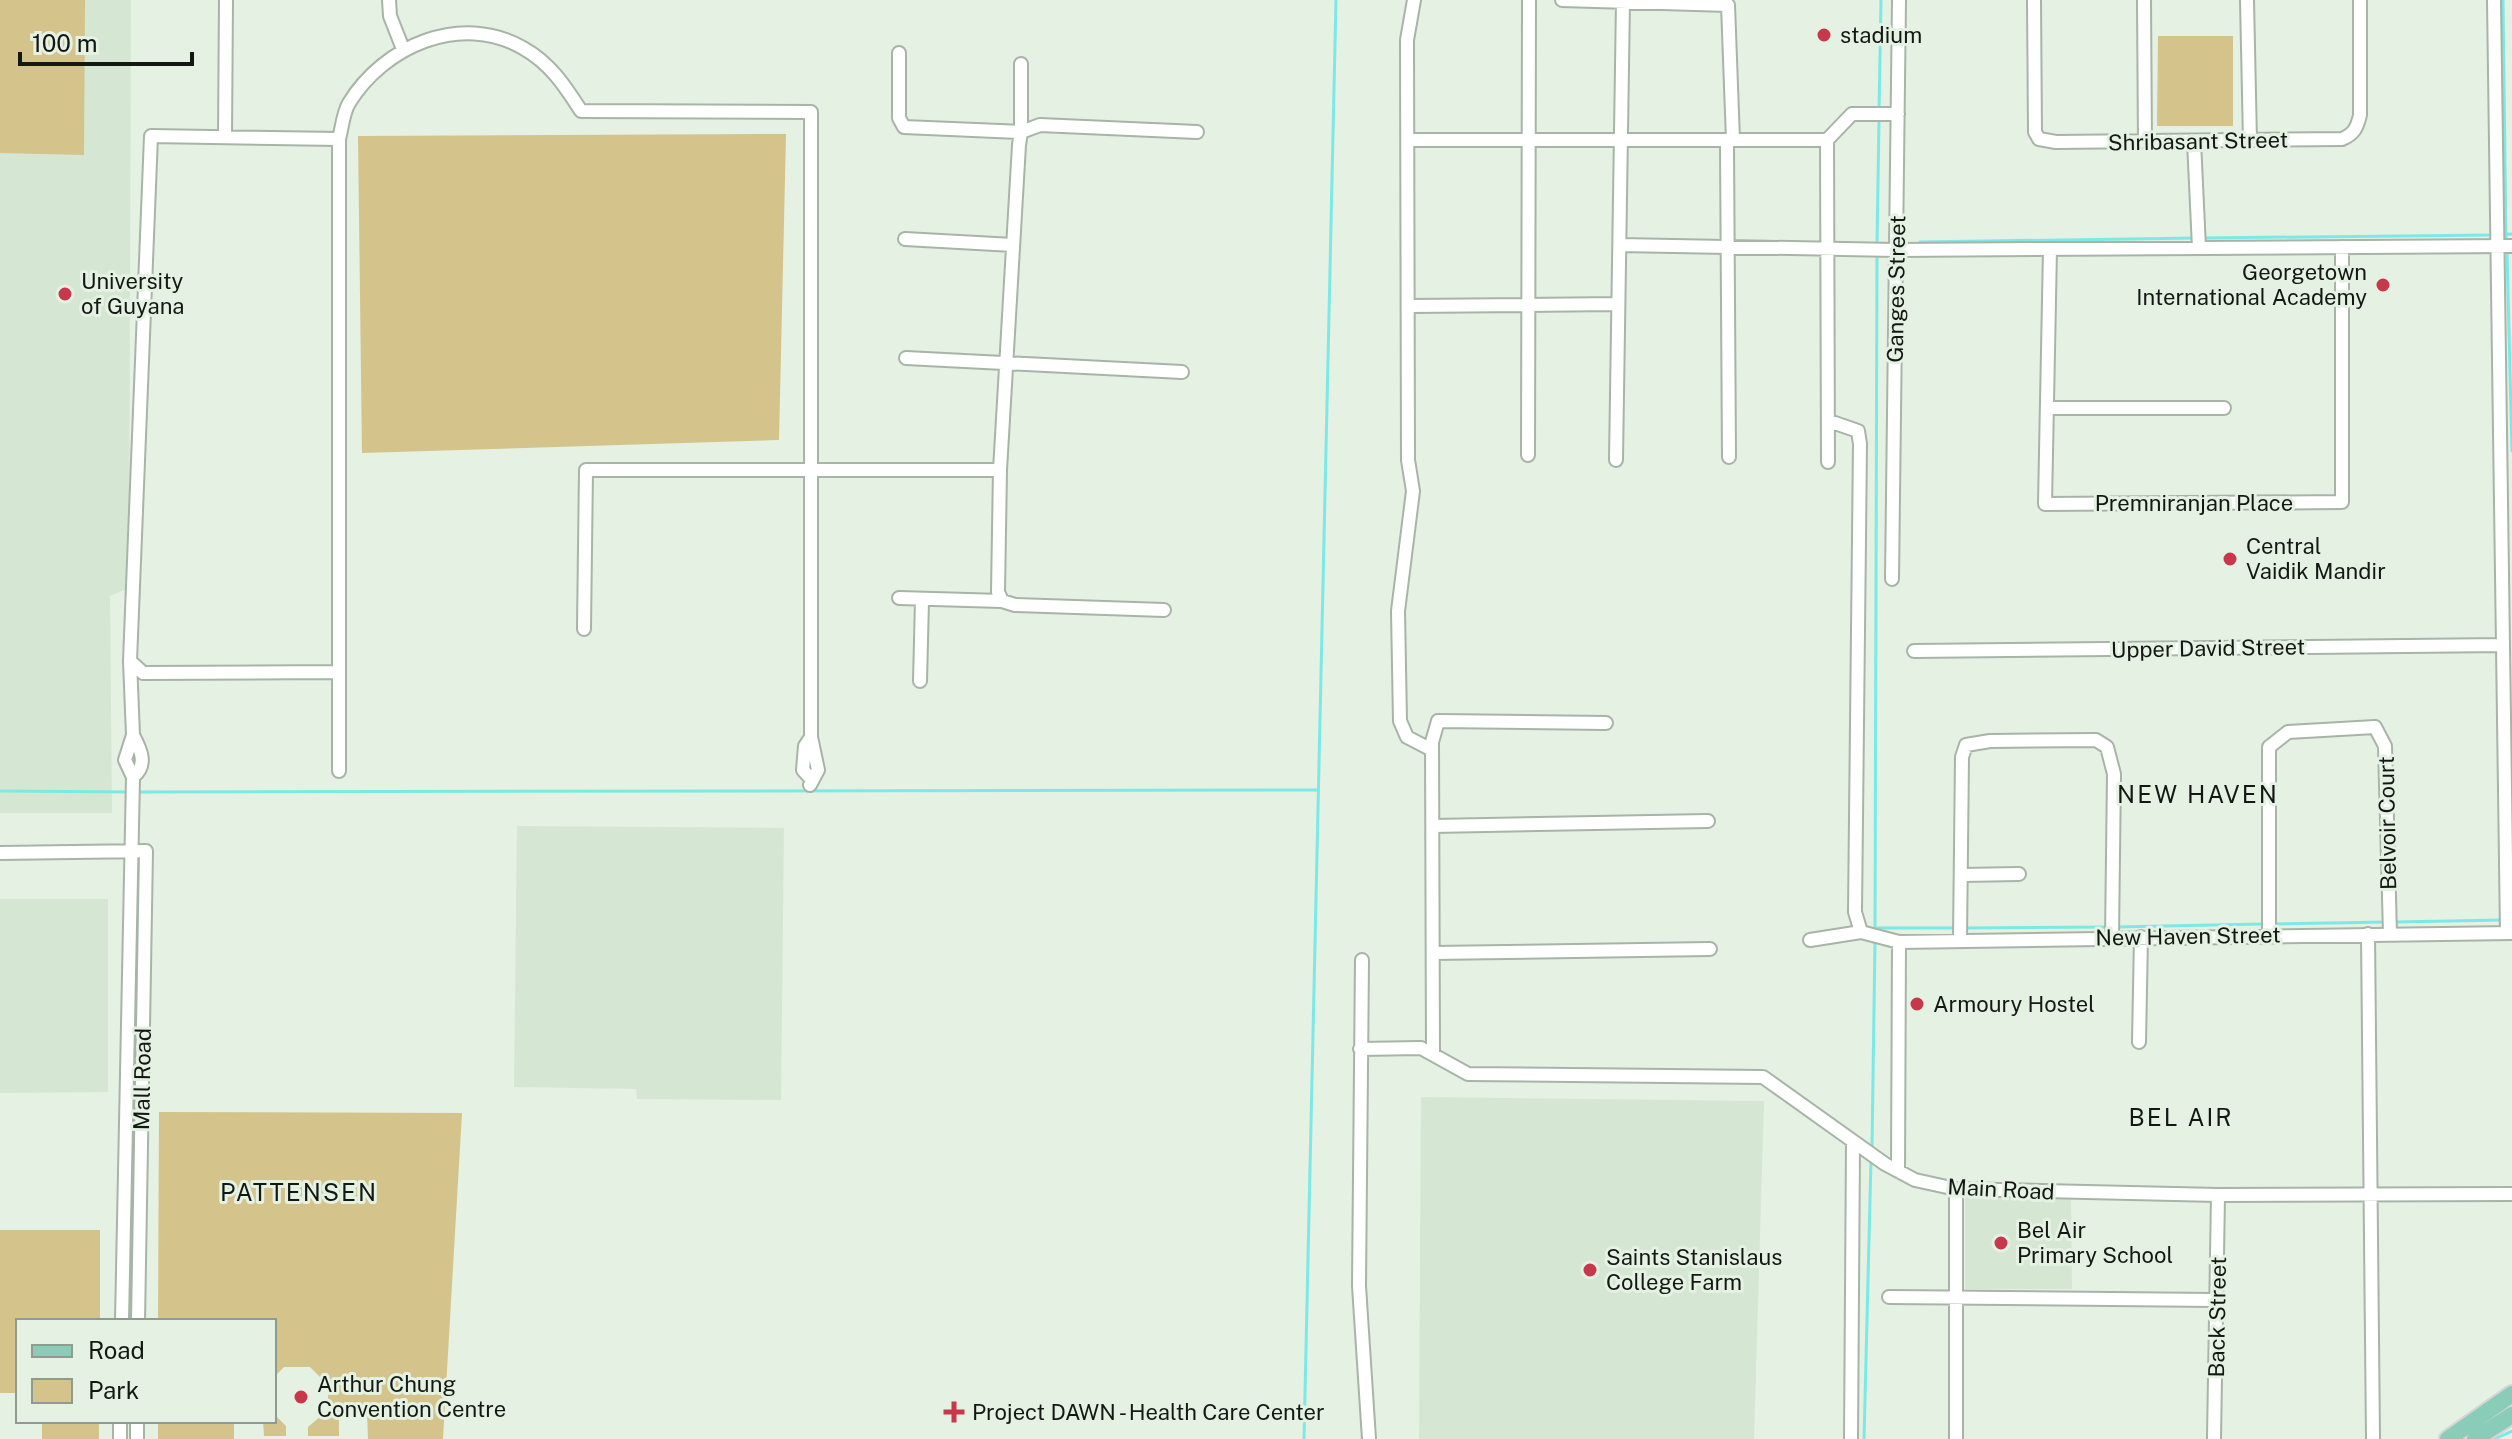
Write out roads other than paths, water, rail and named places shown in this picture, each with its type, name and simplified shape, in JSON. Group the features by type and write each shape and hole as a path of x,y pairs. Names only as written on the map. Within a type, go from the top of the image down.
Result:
{"main road":[{"path":"2448,1439 2512,1394"},
{"path":"2475,1439 2512,1415"}],"street":[{"path":"225,137 226,0"},
{"path":"389,0 390,16 403,49"},
{"path":"1414,0 1407,40 1408,460 1413,491 1398,611 1400,721 1407,737 1432,750"},
{"path":"1528,455 1529,0"},
{"path":"1562,0 1728,5 1731,140 1727,145 1729,457"},
{"name":"Ganges Street","path":"1892,579 1896,250 1885,114 1899,0"},
{"name":"Shribasant Street","path":"2034,0 2034,120 2039,139 2056,142 2342,139 2355,132 2360,115 2360,0"},
{"path":"2144,0 2145,142"},
{"path":"2247,0 2250,141"},
{"path":"2494,0 2496,226 2502,245 2502,645 2509,931"},
{"path":"1616,460 1623,1"},
{"path":"339,771 339,139 347,106 369,76 403,49 452,33 491,35 523,48 556,73 581,111 811,112 811,737 805,746 803,770 811,782"},
{"path":"899,53 899,118 904,127 1021,132 1040,125 1197,132"},
{"path":"1002,601 998,592 1000,470 1021,132 1021,64"},
{"path":"1828,462 1827,140 1852,114 1885,114"},
{"path":"131,850 133,781 125,760 133,735 130,661 151,136 339,139"},
{"path":"1408,140 1827,140"},
{"path":"2194,141 2198,240"},
{"path":"905,239 1013,245"},
{"path":"1620,245 1896,250 2050,249 2198,240 2342,247 2502,245"},
{"name":"Premniranjan Place","path":"2050,249 2045,504 2342,502 2342,247"},
{"path":"1409,306 1618,304"},
{"path":"906,358 1182,372"},
{"path":"2047,408 2224,408"},
{"path":"1810,940 1865,934 1855,912 1860,444 1858,431 1829,421"},
{"path":"584,629 586,470 1000,470"},
{"path":"899,598 1164,610"},
{"path":"920,681 922,601"},
{"name":"Upper David Street","path":"1914,651 2502,645"},
{"path":"130,661 143,673 339,672"},
{"path":"1360,1049 1421,1048 1433,1052 1432,750 1438,721 1606,723"},
{"name":"Belvoir Court","path":"2269,935 2269,747 2288,732 2375,727 2385,746 2390,934"},
{"path":"1960,935 1962,757 1966,745 1990,741 2100,741 2111,755 2114,774 2112,930"},
{"path":"1433,826 1708,821"},
{"name":"Mall Road","path":"122,1319 131,850"},
{"name":"Mall Road","path":"0,853 146,851 138,1319"},
{"path":"1962,875 2019,874"},
{"name":"New Haven Street","path":"1865,934 1893,941 1960,935 2112,930 2141,937 2509,931"},
{"path":"2368,934 2373,1439"},
{"path":"2139,1042 2141,937"},
{"path":"1893,941 1898,1171"},
{"path":"1433,953 1710,949"},
{"path":"1362,960 1359,1286 1369,1439"},
{"name":"Main Road","path":"1433,1052 1448,1065 1468,1074 1751,1074 1763,1077 1885,1164 1915,1180 1956,1189 2218,1195 2512,1194"},
{"path":"1851,1439 1853,1143"},
{"path":"1956,1189 1956,1439"},
{"name":"Back Street","path":"2214,1439 2218,1195"},
{"path":"1889,1297 2216,1300"}],"waterway":[{"path":"1304,1439 1336,0"},
{"path":"1879,112 1881,0"},
{"path":"2503,0 2506,244"},
{"path":"1877,244 1879,120"},
{"path":"2499,235 2512,234"},
{"path":"2203,238 2492,235"},
{"path":"1920,242 2196,238"},
{"path":"1875,932 1877,252"},
{"path":"2507,252 2512,451"},
{"path":"138,792 1318,790"},
{"path":"0,791 130,792"},
{"path":"2395,922 2503,920"},
{"path":"2271,924 2387,922"},
{"path":"2115,927 2263,924"},
{"path":"1963,928 2107,927"},
{"path":"1875,928 1955,928"},
{"path":"1872,1148 1875,940"},
{"path":"1864,1439 1871,1160"},
{"path":"2494,1439 2512,1431"}],"place":[{"name":"stadium","path":"1824,35"},
{"name":"Georgetown International Academy","path":"2383,285"},
{"name":"University of Guyana","path":"65,294"},
{"name":"Central Vaidik Mandir","path":"2230,559"},
{"name":"Armoury Hostel","path":"1917,1004"},
{"name":"Bel Air Primary School","path":"2001,1243"},
{"name":"Saints Stanislaus College Farm","path":"1590,1270"},
{"name":"Arthur Chung Convention Centre","path":"301,1397"},
{"name":"Project DAWN - Health Care Center","path":"954,1412"}],"district":[{"name":"NEW HAVEN","path":"2198,794"},
{"name":"BEL AIR","path":"2181,1117"},
{"name":"PATTENSEN","path":"299,1192"}]}
